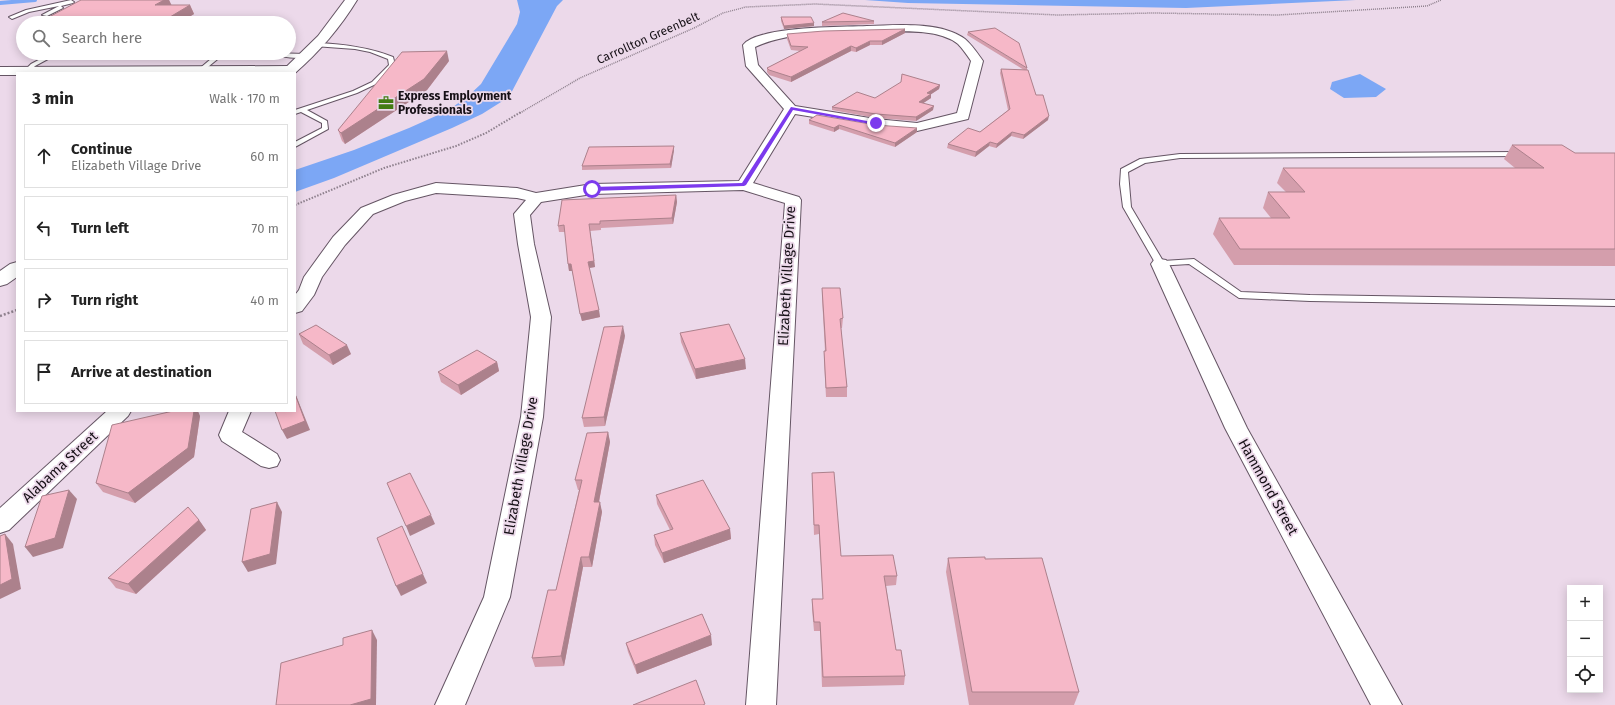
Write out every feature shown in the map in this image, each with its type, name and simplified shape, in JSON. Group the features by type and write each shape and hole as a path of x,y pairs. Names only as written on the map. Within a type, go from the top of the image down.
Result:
{"main road":[{"path":"290,71 316,45 346,10 351,0"},
{"path":"0,280 16,269"}],"street":[{"path":"867,29 927,31 946,34 960,40 977,61 963,116 917,127 876,123 791,109 752,66 749,45 763,39 791,32 867,29"},
{"path":"0,71 290,71"},
{"path":"744,185 791,109"},
{"name":"Elizabeth Village Drive","path":"450,705 497,597 532,417 541,317 526,244 522,214 536,198 592,189 744,185 793,200 761,705"},
{"path":"296,305 302,293 339,242 367,211 399,198 436,188 517,193 536,198"},
{"name":"Hammond Street","path":"1160,264 1236,428 1387,705"},
{"name":"Alabama Street","path":"0,523 119,412"},
{"path":"240,412 230,435 270,460"}],"lane":[{"path":"45,15 73,1"},
{"path":"12,17 28,11 73,1"},
{"path":"299,111 355,92 374,83 392,65 391,58 371,50 350,46 316,45"},
{"path":"296,55 306,56"},
{"path":"27,71 33,65 43,60"},
{"path":"210,71 217,60"},
{"path":"296,144 325,129 325,122 299,111"},
{"path":"1529,154 1180,156 1143,161 1124,171 1124,184 1127,207 1160,264 1191,261 1239,295 1310,298 1615,303"}],"path":[{"name":"Carrollton Greenbelt","path":"296,205 384,168 456,146 486,133 580,78 694,28 724,13 746,7 816,4 1058,16 1153,13 1278,15 1427,6 1441,0"},
{"path":"0,316 16,310"}],"water":[{"path":"517,0 563,0 557,6 509,97 482,114 452,128 334,178 296,192 296,170 354,150 409,128 447,111 467,97 481,84 517,24 520,12"},
{"path":"865,0 1356,0 1186,8 908,3"},
{"path":"1360,74 1386,89 1376,97 1344,98 1330,89 1332,82"}],"pier":[{"path":"16,257 16,286 0,298 0,264 7,259"}],"building":[{"path":"81,0 164,0 155,5 190,5 172,16 51,16"},
{"path":"843,13 874,21 822,22"},
{"path":"781,17 811,17 814,23 784,26"},
{"path":"995,28 1019,43 1027,68 968,32"},
{"path":"905,29 882,41 870,41 856,48 851,46 791,77 767,68 808,47 791,46 787,34 824,31"},
{"path":"447,51 424,79 341,133 338,130 402,52"},
{"path":"1001,69 1028,70 1036,95 1043,95 1049,116 1024,135 1012,132 997,144 990,142 976,152 948,144 968,128 980,132 1010,109"},
{"path":"902,74 940,85 927,93 931,94 919,102 934,106 916,117 876,114 832,107 857,92 875,98 901,82"},
{"path":"817,115 876,125 917,128 895,143 839,125 834,128 809,120"},
{"path":"1512,145 1562,145 1575,153 1615,153 1615,249 1240,249 1219,218 1290,218 1268,192 1305,192 1283,168 1544,168"},
{"path":"674,146 670,164 582,166 589,147"},
{"path":"676,195 672,218 600,221 600,224 589,224 594,261 588,262 599,310 580,314 571,264 568,264 564,225 558,226 562,200"},
{"path":"822,288 840,288 843,318 840,319 847,387 826,388 824,351 826,351"},
{"path":"729,324 745,359 695,369 680,333"},
{"path":"316,325 347,345 329,355 299,334"},
{"path":"623,326 604,417 582,418 604,327"},
{"path":"477,350 497,362 458,385 438,372"},
{"path":"296,397 305,421 282,430 275,412 296,412"},
{"path":"169,412 194,412 188,448 128,493 96,483 112,425"},
{"path":"608,432 594,502 600,502 589,557 581,557 561,656 532,658 548,590 556,590 582,480 575,480 587,433"},
{"path":"834,472 841,556 893,555 897,576 884,576 896,650 901,650 905,676 823,677 820,622 814,622 812,599 823,599 819,525 814,525 812,473"},
{"path":"410,473 431,515 406,526 387,483"},
{"path":"703,480 730,529 662,553 654,535 673,529 656,495"},
{"path":"69,490 55,538 25,547 42,496"},
{"path":"277,502 270,554 242,562 251,509"},
{"path":"188,507 199,520 128,584 108,578"},
{"path":"402,526 423,574 396,586 377,538"},
{"path":"5,534 12,579 0,585 0,536"},
{"path":"985,557 985,559 1042,558 1079,692 972,692 948,558"},
{"path":"702,614 711,635 635,665 626,643"},
{"path":"372,630 371,699 350,705 276,705 281,663 343,645 343,638"},
{"path":"696,680 705,704 703,705 633,705"}],"waterway":[{"path":"0,3 35,0"}],"place":[{"name":"Express Employment Professionals","path":"386,103"}],"route":[{"path":"592,189 744,185 791,109 876,123"}]}
